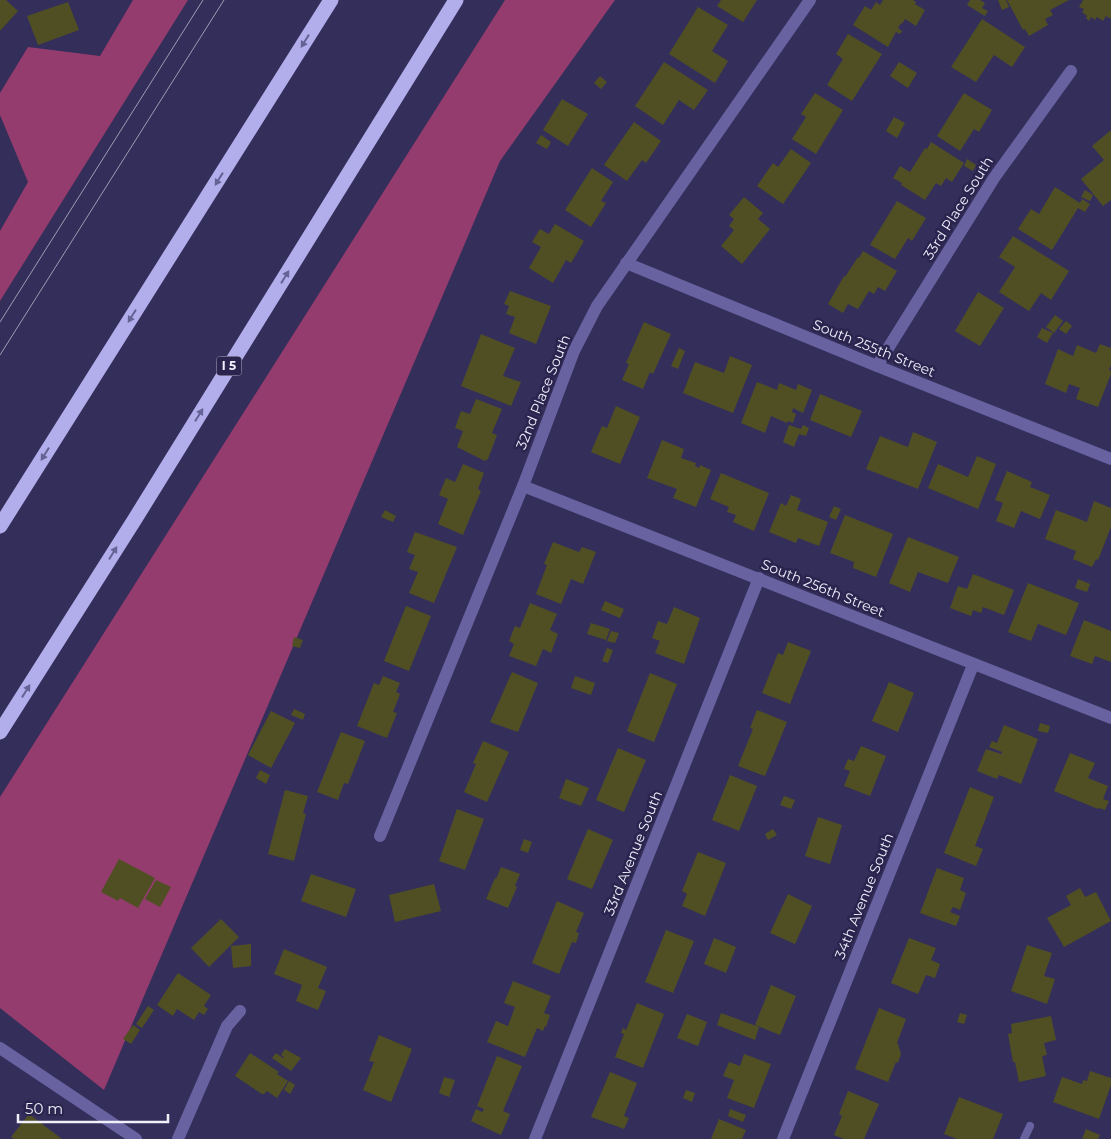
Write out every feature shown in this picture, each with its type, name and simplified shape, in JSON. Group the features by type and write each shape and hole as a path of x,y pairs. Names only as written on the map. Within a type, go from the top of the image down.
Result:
{"highway":[{"path":"0,526 332,0"},
{"name":"I 5","path":"0,732 135,519 456,0"}],"street":[{"name":"32nd Place South","path":"380,836 523,486 574,351 597,306 810,0"},
{"name":"33rd Place South","path":"877,366 994,178 1071,71"},
{"name":"South 255th Street","path":"626,263 1111,459"},
{"name":"South 256th Street","path":"523,486 1111,718"},
{"name":"33rd Avenue South","path":"535,1139 759,578"},
{"name":"34th Avenue South","path":"783,1139 973,664"},
{"path":"178,1139 227,1026 240,1011"},
{"path":"0,1048 136,1139"}],"lane":[{"path":"1024,1139 1030,1126"}],"shaded area":[{"path":"133,0 188,0 0,301 0,231 28,182 0,115 0,93 28,47 100,56"},
{"path":"505,0 615,0 500,161 104,1090 0,1008 0,797"}],"building":[{"path":"0,0 6,0 18,11 0,31"},
{"path":"721,0 757,0 743,22 717,6"},
{"path":"883,0 913,0 916,2 915,4 925,10 916,26 905,19 901,23 898,28 902,31 900,34 896,32 888,47 853,25 865,6 871,10 876,2 880,5"},
{"path":"970,0 980,0 985,3 982,8 988,11 985,16 967,5"},
{"path":"998,0 1006,0 1009,7 1002,10"},
{"path":"1007,0 1069,0 1050,10 1053,15 1045,19 1048,25 1029,36 1025,29 1023,30"},
{"path":"1083,0 1111,0 1111,19 1106,16 1103,21 1097,17 1095,20 1091,17 1089,21 1082,12 1084,9 1079,7"},
{"path":"68,2 79,30 38,45 27,16"},
{"path":"698,7 728,25 712,51 728,61 715,83 669,54"},
{"path":"982,19 1025,47 1012,67 994,55 976,82 951,67"},
{"path":"848,34 882,54 852,101 827,85 843,59 836,54"},
{"path":"664,62 708,90 694,110 679,100 663,125 635,106"},
{"path":"899,62 917,73 908,88 890,76"},
{"path":"600,76 607,82 601,89 594,83"},
{"path":"815,93 843,110 816,154 792,139 806,117 801,114"},
{"path":"964,93 992,110 979,132 974,129 960,151 937,136"},
{"path":"562,99 588,114 568,146 543,130"},
{"path":"894,117 905,123 897,138 886,131"},
{"path":"634,122 661,141 646,163 642,160 627,181 604,165"},
{"path":"1111,130 1111,200 1103,206 1081,179 1104,160 1092,146"},
{"path":"541,135 551,142 547,149 536,143"},
{"path":"931,142 964,163 952,182 946,178 941,186 936,183 925,200 893,178 900,166 910,172"},
{"path":"791,149 811,163 783,204 757,186 773,163 778,167"},
{"path":"967,159 976,165 973,171 964,166"},
{"path":"592,168 613,182 601,201 606,203 591,227 565,210"},
{"path":"1055,187 1080,203 1082,199 1090,204 1085,212 1078,208 1052,250 1018,229 1031,209 1039,214"},
{"path":"1085,190 1093,195 1090,201 1081,197"},
{"path":"744,197 763,213 758,219 770,229 742,264 721,246 734,230 729,226 734,219 729,215"},
{"path":"897,201 926,218 912,241 908,238 895,259 870,245"},
{"path":"555,224 584,241 571,263 566,260 553,283 529,268 541,247 532,242 540,229 549,234"},
{"path":"1013,236 1069,271 1051,300 1041,293 1029,311 999,292 1015,267 999,257"},
{"path":"863,251 897,271 885,291 878,287 874,294 869,291 858,309 848,304 843,313 828,304 844,276"},
{"path":"510,291 551,306 536,344 509,333 515,317 506,314 509,306 504,304"},
{"path":"978,292 1004,308 980,346 955,331"},
{"path":"1055,315 1063,321 1054,333 1046,327"},
{"path":"1066,321 1072,326 1066,334 1059,329"},
{"path":"644,322 671,334 653,374 650,372 643,389 622,380 629,364 626,363"},
{"path":"1042,328 1053,333 1047,343 1037,337"},
{"path":"481,334 515,348 503,376 521,382 511,406 461,386"},
{"path":"1100,344 1111,348 1111,365 1109,370 1111,374 1098,407 1076,399 1080,388 1069,384 1066,393 1045,384 1058,349 1073,356 1077,345 1096,353"},
{"path":"679,348 685,351 678,369 671,366"},
{"path":"730,356 752,365 733,413 683,393 695,362 724,373"},
{"path":"757,382 777,390 779,383 796,390 798,384 812,390 803,413 793,408 792,412 796,414 793,423 788,421 787,423 771,416 765,433 741,423"},
{"path":"820,394 862,411 851,437 810,420"},
{"path":"476,399 502,409 492,433 497,435 488,459 485,461 457,447 463,431 455,428 461,411 470,414"},
{"path":"616,406 640,417 620,464 591,452 602,426 607,428"},
{"path":"789,425 801,429 803,425 809,428 806,436 799,434 794,447 783,442"},
{"path":"913,432 937,442 918,489 866,469 880,436 908,447"},
{"path":"662,440 684,449 681,458 696,463 695,466 699,468 700,465 711,470 696,507 673,498 677,489 647,478"},
{"path":"977,456 996,464 978,509 928,488 938,464 968,477"},
{"path":"463,464 484,473 478,489 481,491 463,535 438,524 448,499 439,495 446,478 455,482"},
{"path":"1007,471 1032,482 1030,487 1050,495 1040,519 1021,511 1014,528 996,521 1003,503 995,500"},
{"path":"721,473 769,493 754,531 733,522 736,515 727,512 729,507 710,499"},
{"path":"791,495 801,499 797,510 828,522 819,546 798,538 796,543 769,532 781,503 786,506"},
{"path":"1094,501 1111,508 1111,527 1098,560 1096,559 1092,567 1073,559 1076,551 1045,539 1056,510 1087,522"},
{"path":"834,506 841,509 836,520 829,517"},
{"path":"385,510 396,516 393,522 381,517"},
{"path":"845,515 893,534 876,577 853,568 854,562 830,553"},
{"path":"415,532 457,547 434,603 409,593 418,572 409,569 415,555 407,552"},
{"path":"908,537 959,557 948,583 918,572 910,592 889,583"},
{"path":"553,542 579,552 582,547 596,552 583,584 571,579 561,604 536,594 547,565 544,564"},
{"path":"973,574 1014,590 1004,615 983,607 981,613 973,610 971,616 950,608 958,586 967,589"},
{"path":"1078,579 1090,584 1087,592 1075,588"},
{"path":"1028,583 1079,603 1066,635 1038,624 1031,641 1008,632"},
{"path":"605,601 624,609 620,618 601,610"},
{"path":"530,603 557,614 550,630 558,634 551,653 543,649 536,666 509,656 514,644 509,641 515,626 520,628"},
{"path":"406,606 431,616 409,671 384,661"},
{"path":"674,607 700,618 684,664 655,653 660,641 652,638 658,621 667,624"},
{"path":"1084,620 1111,631 1111,662 1095,656 1092,664 1070,656"},
{"path":"591,623 610,629 606,640 587,634"},
{"path":"611,631 619,633 615,643 607,641"},
{"path":"294,637 303,640 300,648 292,646"},
{"path":"788,642 811,651 790,704 762,693 778,653 783,655"},
{"path":"607,648 613,650 608,663 602,661"},
{"path":"512,672 538,683 518,732 490,722"},
{"path":"650,673 677,684 654,742 627,731"},
{"path":"383,676 400,683 396,692 400,694 393,712 397,713 387,738 357,726 374,683 379,685"},
{"path":"575,676 595,683 591,695 571,688"},
{"path":"889,682 914,693 898,732 872,721"},
{"path":"294,709 305,714 303,720 291,715"},
{"path":"757,710 787,722 765,776 738,766 753,729 750,728"},
{"path":"271,711 295,723 271,768 248,755"},
{"path":"1040,723 1050,726 1048,733 1038,731"},
{"path":"1004,725 1038,739 1021,784 999,775 997,779 977,771 986,749 1001,754 1002,752 989,747 992,741 997,743"},
{"path":"341,732 365,741 348,784 344,783 338,800 317,792"},
{"path":"483,741 509,752 487,802 464,792 476,764 473,763"},
{"path":"861,746 886,756 870,796 844,786 850,771 844,769 848,759 854,761"},
{"path":"618,748 646,760 624,812 596,800"},
{"path":"1070,753 1095,763 1088,778 1108,786 1103,799 1109,801 1105,810 1098,809 1054,791"},
{"path":"260,770 270,775 266,784 256,778"},
{"path":"730,775 757,786 739,831 712,820"},
{"path":"566,779 589,788 581,806 559,798"},
{"path":"970,787 994,797 975,846 983,849 976,866 944,853"},
{"path":"285,790 308,796 303,813 306,814 294,861 268,854"},
{"path":"784,796 795,800 791,809 780,805"},
{"path":"457,809 484,819 465,870 439,861"},
{"path":"818,817 842,825 830,864 805,856"},
{"path":"588,829 613,840 592,889 567,879"},
{"path":"773,829 777,835 768,840 765,834"},
{"path":"524,839 532,842 528,853 520,850"},
{"path":"698,852 726,863 705,916 682,906 687,894 682,891"},
{"path":"119,859 155,878 138,908 120,898 118,901 101,892"},
{"path":"501,867 520,874 508,908 486,899"},
{"path":"937,868 964,878 960,890 966,893 960,910 953,907 950,912 960,916 956,926 920,913"},
{"path":"311,874 356,889 346,917 301,901"},
{"path":"156,880 171,887 160,907 145,899"},
{"path":"434,884 441,911 395,922 389,895"},
{"path":"1080,888 1085,897 1096,892 1111,921 1064,947 1047,918 1071,905 1066,896"},
{"path":"788,894 812,906 795,944 770,933"},
{"path":"557,901 584,913 576,932 579,933 576,943 572,942 559,974 532,963"},
{"path":"221,919 239,937 209,967 191,948"},
{"path":"666,930 694,941 673,993 645,982"},
{"path":"714,938 736,947 726,973 704,964"},
{"path":"909,938 936,948 931,960 940,964 935,978 926,975 918,994 891,983"},
{"path":"251,944 251,966 233,968 231,946"},
{"path":"1027,945 1052,953 1044,976 1055,979 1047,1004 1011,991"},
{"path":"284,949 327,967 318,988 326,991 318,1010 296,1001 302,985 274,974"},
{"path":"178,973 211,995 204,1006 208,1009 204,1015 199,1012 194,1020 177,1009 173,1016 157,1005"},
{"path":"513,981 551,996 544,1013 550,1015 546,1027 543,1031 537,1028 525,1057 487,1042 496,1021 508,1026 515,1007 504,1003"},
{"path":"771,985 796,996 780,1035 755,1025"},
{"path":"637,1003 664,1014 643,1068 615,1057 624,1034 621,1033 623,1028 626,1030"},
{"path":"148,1006 154,1010 142,1028 136,1024"},
{"path":"879,1008 906,1019 897,1043 901,1054 888,1082 855,1069"},
{"path":"721,1013 759,1027 755,1040 717,1025"},
{"path":"960,1013 967,1015 964,1024 957,1022"},
{"path":"687,1014 707,1022 698,1046 677,1038"},
{"path":"1051,1016 1056,1040 1044,1043 1047,1055 1042,1056 1046,1076 1019,1082 1008,1034 1012,1033 1011,1024"},
{"path":"133,1025 140,1030 131,1044 123,1039"},
{"path":"379,1035 412,1049 391,1102 363,1090 374,1062 369,1061"},
{"path":"285,1049 301,1058 291,1071 272,1058 276,1053 283,1058 281,1055"},
{"path":"250,1053 279,1072 277,1074 288,1081 277,1098 267,1091 262,1094 235,1076"},
{"path":"744,1054 771,1064 754,1108 727,1098 734,1080 723,1076 729,1062 740,1066"},
{"path":"497,1056 522,1066 503,1111 510,1114 501,1135 471,1121 476,1109 482,1112 484,1109 477,1106"},
{"path":"1090,1071 1111,1078 1111,1085 1099,1119 1053,1102 1062,1077 1082,1084 1083,1080 1087,1081"},
{"path":"610,1072 637,1083 624,1116 629,1118 624,1129 591,1117"},
{"path":"444,1077 455,1080 449,1097 439,1093"},
{"path":"289,1081 295,1085 290,1094 284,1090"},
{"path":"686,1090 695,1093 692,1102 683,1098"},
{"path":"848,1091 879,1104 864,1139 844,1139 834,1135 842,1116 839,1114"},
{"path":"959,1097 1003,1114 993,1139 957,1139 944,1134"},
{"path":"730,1109 746,1115 743,1122 728,1116"},
{"path":"29,1114 62,1139 14,1139 11,1137"},
{"path":"719,1119 746,1130 742,1139 711,1139"},
{"path":"1086,1129 1100,1135 1098,1139 1082,1139"}],"tram line":[{"path":"0,322 203,0"},
{"path":"0,355 224,0"}]}
